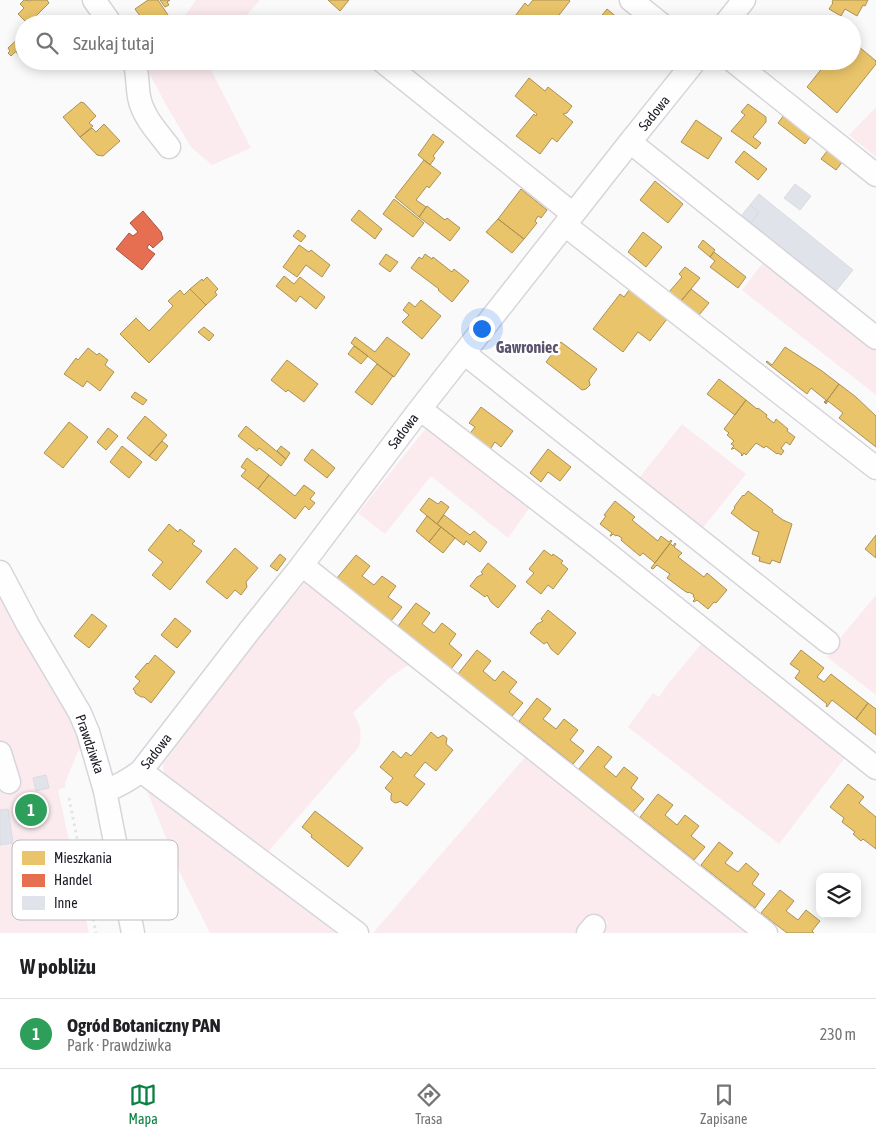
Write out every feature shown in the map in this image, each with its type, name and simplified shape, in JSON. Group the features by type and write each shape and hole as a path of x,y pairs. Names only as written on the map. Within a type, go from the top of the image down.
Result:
{"street":[{"path":"94,0 105,15"},
{"path":"631,0 650,15"},
{"path":"732,15 744,0"},
{"path":"135,70 140,98 146,117 170,147"},
{"path":"393,70 569,219 876,468"},
{"name":"Sadowa","path":"105,791 127,782 141,771 302,565 420,409 688,70"},
{"path":"744,70 876,175"},
{"path":"630,142 876,338"},
{"path":"464,353 828,642"},
{"path":"420,409 598,546 876,768"},
{"path":"302,565 766,933"},
{"name":"Prawdziwka","path":"0,572 28,625 80,713 88,732 105,791 115,840"},
{"path":"0,753 9,782"},
{"path":"141,771 357,933"},
{"name":"Prawdziwka","path":"130,920 133,933"}],"path":[{"path":"69,798 77,840"},
{"path":"93,920 96,933"}],"shaded area":[{"path":"196,0 260,0 247,15 185,15"},
{"path":"148,70 211,70 251,148 212,165 191,147"},
{"path":"876,107 876,157 849,135"},
{"path":"766,259 876,344 876,395 742,290"},
{"path":"682,424 746,474 702,529 639,478"},
{"path":"427,427 533,503 508,538 431,476 385,534 358,513"},
{"path":"306,581 410,664 389,678 353,713 360,729 359,747 267,853 164,774 162,754"},
{"path":"876,595 876,695 827,657"},
{"path":"0,599 63,707 75,730 82,750 78,751 65,783 66,787 58,790 69,840 12,840 12,920 86,920 89,933 0,933"},
{"path":"706,638 847,755 779,844 628,727 653,693 659,697"},
{"path":"526,756 751,933 600,933 608,923 594,913 578,933 373,933"},
{"path":"147,791 336,933 210,933 178,868 178,840 167,840"}],"building: Mieszkania":[{"path":"24,0 47,0 49,3 37,15 19,15 24,8 20,4"},
{"path":"148,0 158,0 168,15 139,15 135,9"},
{"path":"160,0 170,0 167,2 169,5 165,7"},
{"path":"328,0 349,0 340,11"},
{"path":"533,0 570,1 559,15 516,15 525,3 528,6"},
{"path":"833,0 868,0 858,15 845,9 842,15 839,15 829,9"},
{"path":"607,9 614,15 602,15"},
{"path":"15,42 15,52 11,56 8,53 10,51 8,48"},
{"path":"861,48 876,61 876,64 837,113 807,87 821,70 861,70"},
{"path":"529,78 545,91 548,87 572,106 567,113 563,114 573,122 557,142 552,138 540,154 516,136 534,114 536,116 537,114 515,96"},
{"path":"81,102 96,116 89,123 93,126 80,137 63,117"},
{"path":"748,104 766,117 766,122 753,137 761,143 756,149 731,131 745,115 741,112"},
{"path":"784,115 811,136 805,144 778,123"},
{"path":"696,120 722,138 708,159 681,142"},
{"path":"104,124 120,141 103,156 97,155 80,137 92,128 96,132"},
{"path":"433,134 444,142 433,156 435,158 430,165 418,155"},
{"path":"828,150 843,161 836,170 821,159"},
{"path":"744,151 767,169 758,180 735,162"},
{"path":"424,160 441,173 416,200 426,207 419,217 395,197"},
{"path":"655,181 683,204 668,223 640,200"},
{"path":"521,189 547,210 541,218 538,216 535,221 537,223 524,239 498,219"},
{"path":"394,199 424,223 413,237 383,214"},
{"path":"427,206 445,220 447,218 460,228 450,241 419,217"},
{"path":"359,210 382,229 375,239 351,220"},
{"path":"498,219 524,239 512,253 486,232"},
{"path":"298,230 306,236 301,242 293,236"},
{"path":"643,232 662,247 646,267 628,252"},
{"path":"703,240 715,250 710,257 698,247"},
{"path":"299,245 309,252 311,250 330,265 322,277 306,265 297,277 283,267"},
{"path":"714,252 746,277 738,288 710,267 715,261 710,257"},
{"path":"386,254 398,262 390,272 379,264"},
{"path":"425,254 432,259 433,257 452,272 454,269 469,281 452,302 439,289 411,268 419,257 422,259"},
{"path":"685,267 700,278 681,301 669,292 682,277 679,274"},
{"path":"284,276 294,284 300,277 325,297 316,309 300,296 296,302 276,286"},
{"path":"207,277 218,289 215,292 217,295 206,305 190,289"},
{"path":"190,289 206,305 149,363 120,334 136,318 149,331 173,306 168,301 180,290 184,295"},
{"path":"630,289 667,319 650,341 638,332 623,352 593,329 620,294 624,297"},
{"path":"691,289 709,303 699,315 681,301"},
{"path":"421,300 441,316 422,339 402,322 409,315 403,310 409,302 415,307"},
{"path":"204,327 214,335 209,341 198,332"},
{"path":"355,337 375,352 387,337 410,354 394,377 351,343"},
{"path":"561,342 597,369 589,380 590,385 586,389 582,390 546,362"},
{"path":"354,346 368,356 361,364 348,354"},
{"path":"785,347 839,384 825,403 826,400 811,388 807,394 766,362 772,365"},
{"path":"88,348 108,360 105,365 114,372 100,391 87,381 83,387 64,374 76,358 78,360"},
{"path":"287,360 318,384 304,402 288,390 286,392 271,380"},
{"path":"377,364 393,376 372,405 355,392"},
{"path":"719,379 746,400 735,415 707,394"},
{"path":"839,384 876,416 876,447 839,418 843,413 828,401 825,403"},
{"path":"135,392 147,400 143,405 131,397"},
{"path":"746,400 767,415 766,417 774,423 776,419 795,437 790,445 786,442 781,448 784,451 781,455 766,446 764,448 756,443 746,455 744,453 742,456 734,448 731,449 734,446 731,444 734,441 727,435 729,433 724,429"},
{"path":"481,407 513,431 501,447 495,442 489,451 468,436 475,427 469,423"},
{"path":"145,416 167,435 149,456 127,438"},
{"path":"69,422 88,437 63,468 44,453"},
{"path":"246,426 286,459 281,466 259,448 257,451 238,436"},
{"path":"108,428 118,436 106,450 97,442"},
{"path":"162,441 168,446 156,461 149,456"},
{"path":"122,446 142,462 129,478 110,462"},
{"path":"281,446 290,453 286,459 277,451"},
{"path":"312,449 335,468 327,478 304,460"},
{"path":"548,449 571,467 560,481 548,472 541,482 530,473"},
{"path":"247,458 269,475 258,489 241,476 246,470 241,467"},
{"path":"269,475 295,496 304,485 315,493 310,499 315,503 309,510 305,506 295,519 258,489"},
{"path":"748,491 773,510 772,512 792,524 780,563 772,560 770,564 759,561 760,557 752,554 759,532 753,530 731,513 743,495"},
{"path":"429,498 438,504 441,501 449,507 437,524 420,510"},
{"path":"615,501 635,517 632,520 658,541 661,536 669,542 672,541 655,563 643,553 640,556 617,535 613,534 610,536 612,533 600,524 606,516 604,515"},
{"path":"444,515 470,535 474,531 487,542 480,552 466,541 464,545 437,524"},
{"path":"427,516 441,527 429,542 416,531"},
{"path":"169,524 178,532 180,529 195,541 192,544 202,551 170,590 152,575 163,562 148,550"},
{"path":"441,527 455,538 443,553 429,542"},
{"path":"876,535 876,558 865,549"},
{"path":"670,543 673,546 675,543 674,547 682,553 678,557 704,577 707,573 727,590 708,609 697,600 694,602 694,595 686,592 667,578 670,574 657,565 653,569 651,568"},
{"path":"235,548 258,568 246,582 247,587 241,595 235,590 227,599 206,582"},
{"path":"544,550 563,561 561,563 568,569 553,589 548,585 541,594 526,582 534,573 529,569"},
{"path":"280,554 286,559 277,571 270,566"},
{"path":"356,555 370,566 362,576 374,585 382,576 396,586 388,597 402,607 391,621 337,578"},
{"path":"488,563 516,586 498,608 487,595 485,597 470,586 477,577 483,574 481,572"},
{"path":"416,603 430,613 422,624 434,633 442,623 456,634 449,644 462,655 451,669 398,626"},
{"path":"548,610 576,633 558,655 547,642 544,644 530,633 537,624 543,621 541,619"},
{"path":"92,614 107,626 89,648 74,636"},
{"path":"175,618 191,631 177,648 161,635"},
{"path":"477,650 491,661 483,671 495,681 503,671 517,682 509,692 523,703 512,716 458,674"},
{"path":"801,650 824,668 817,677 824,682 831,674 868,703 856,719 832,700 827,707 827,704 795,678 800,671 790,664"},
{"path":"155,655 175,672 151,703 135,693 133,689 140,681 135,677"},
{"path":"537,698 551,709 543,719 556,729 564,719 578,730 570,740 584,751 573,764 519,721"},
{"path":"868,703 876,709 876,735 856,719"},
{"path":"431,732 438,738 443,735 447,738 446,744 453,750 436,771 425,762 414,776 425,784 407,806 400,801 395,803 391,800 392,794 385,788 393,778 380,767 393,751 401,758 406,752 411,756"},
{"path":"598,746 612,757 604,767 616,777 624,767 638,778 631,788 644,799 633,812 579,769"},
{"path":"848,784 864,797 859,803 876,817 876,849 853,834 855,832 842,822 844,818 830,807"},
{"path":"658,794 673,805 665,815 677,825 685,815 699,826 691,836 705,847 694,860 640,817"},
{"path":"315,811 363,848 348,867 311,837 312,835 302,827"},
{"path":"719,842 733,853 725,863 738,872 746,863 759,874 752,884 765,894 755,908 701,865"},
{"path":"780,890 794,901 786,911 798,920 806,910 820,921 812,931 814,933 787,933 761,913"}],"building: Handel":[{"path":"143,211 161,232 163,239 153,248 149,244 147,248 155,254 142,270 116,249 129,233 133,236 138,232 130,223"}],"building: Inne":[{"path":"795,184 811,196 800,210 784,198"},
{"path":"759,194 853,270 836,291 751,223 759,212 750,205"},
{"path":"750,205 759,212 751,223 741,216"},
{"path":"46,775 49,788 36,791 33,778"},
{"path":"8,809 12,843 0,845 0,810"}],"place":[{"name":"Ogród Botaniczny PAN","path":"31,810"}],"district":[{"name":"Gawroniec","path":"527,347"}]}
